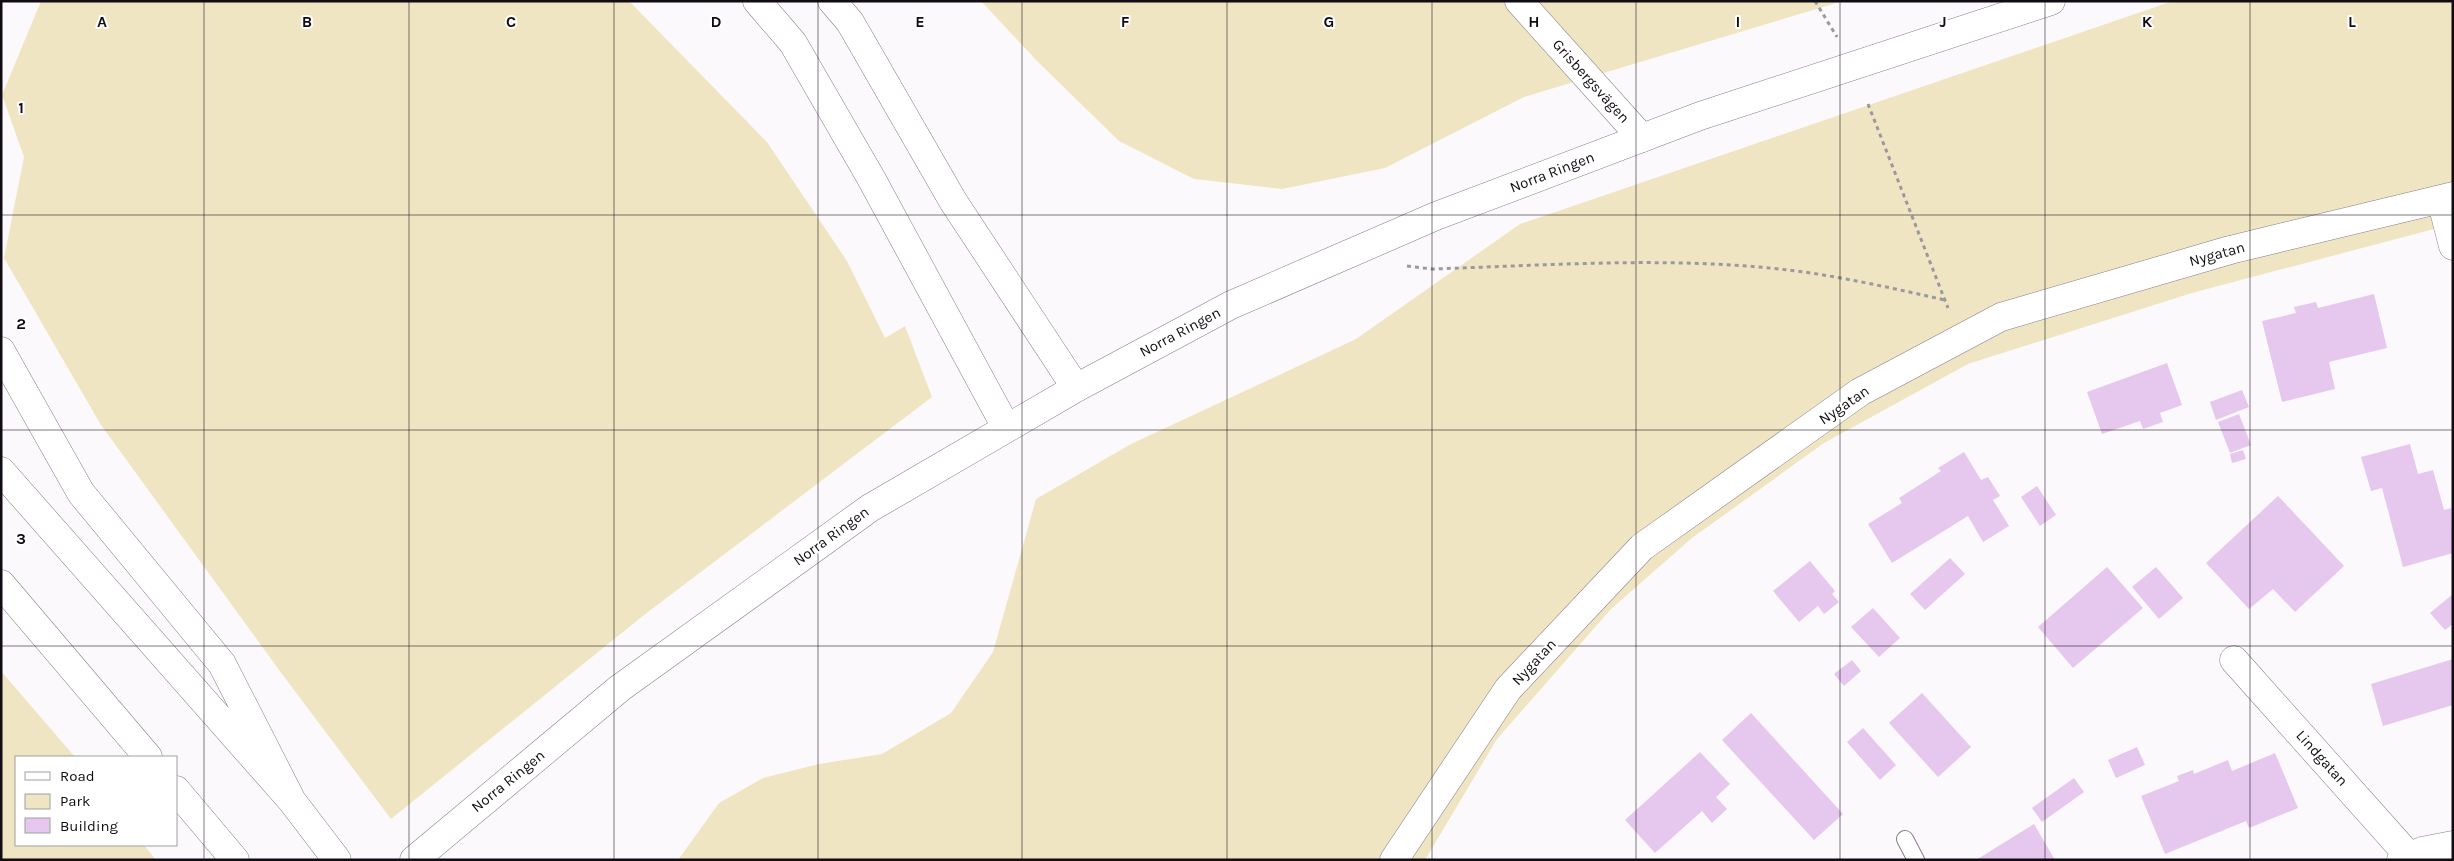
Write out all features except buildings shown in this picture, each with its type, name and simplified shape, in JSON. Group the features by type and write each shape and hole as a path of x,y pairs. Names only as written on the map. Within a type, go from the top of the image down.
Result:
{"main road":[{"path":"758,1 793,43 871,178 1006,427"},
{"path":"832,1 850,22 953,201 1076,388"},
{"name":"Grisbergsvägen","path":"1519,1 1642,138"},
{"name":"Norra Ringen","path":"414,860 620,688 854,519 1006,427 1231,305 1436,216 1700,116 2051,1"},
{"path":"2447,198 2453,246"},
{"name":"Nygatan","path":"1394,860 1508,689 1642,547 1860,392 2001,317 2230,250 2447,198"},
{"path":"1,351 81,493 222,664 292,801"},
{"path":"1,471 292,801 337,860"},
{"path":"1,584 147,756"},
{"name":"Lindgatan","path":"2234,660 2405,858 2422,851 2453,845"},
{"path":"178,792 235,860"}],"lane":[{"path":"1905,840 1916,860"}],"path":[{"path":"1815,1 1838,37"},
{"path":"1868,104 1960,339"},
{"path":"1367,246 1398,263 1414,268 1663,263 1723,265 1810,273 1945,300"}],"green space":[{"path":"41,1 629,1 767,142 847,261 885,338 905,326 932,397 644,615 391,819 282,674 101,425 4,258 24,157 2,95"},
{"path":"981,1 1843,1 1524,97 1385,168 1282,189 1194,179 1119,141 1037,61"},
{"path":"2173,1 2453,1 2453,224 2192,293 1968,364 1824,443 1692,538 1611,609 1497,739 1425,860 678,860 719,803 763,778 819,764 882,754 951,713 993,652 1036,499 1131,444 1356,339 1520,224"},
{"path":"1,671 74,756 15,756 15,846 145,846 156,860 1,860"}]}
